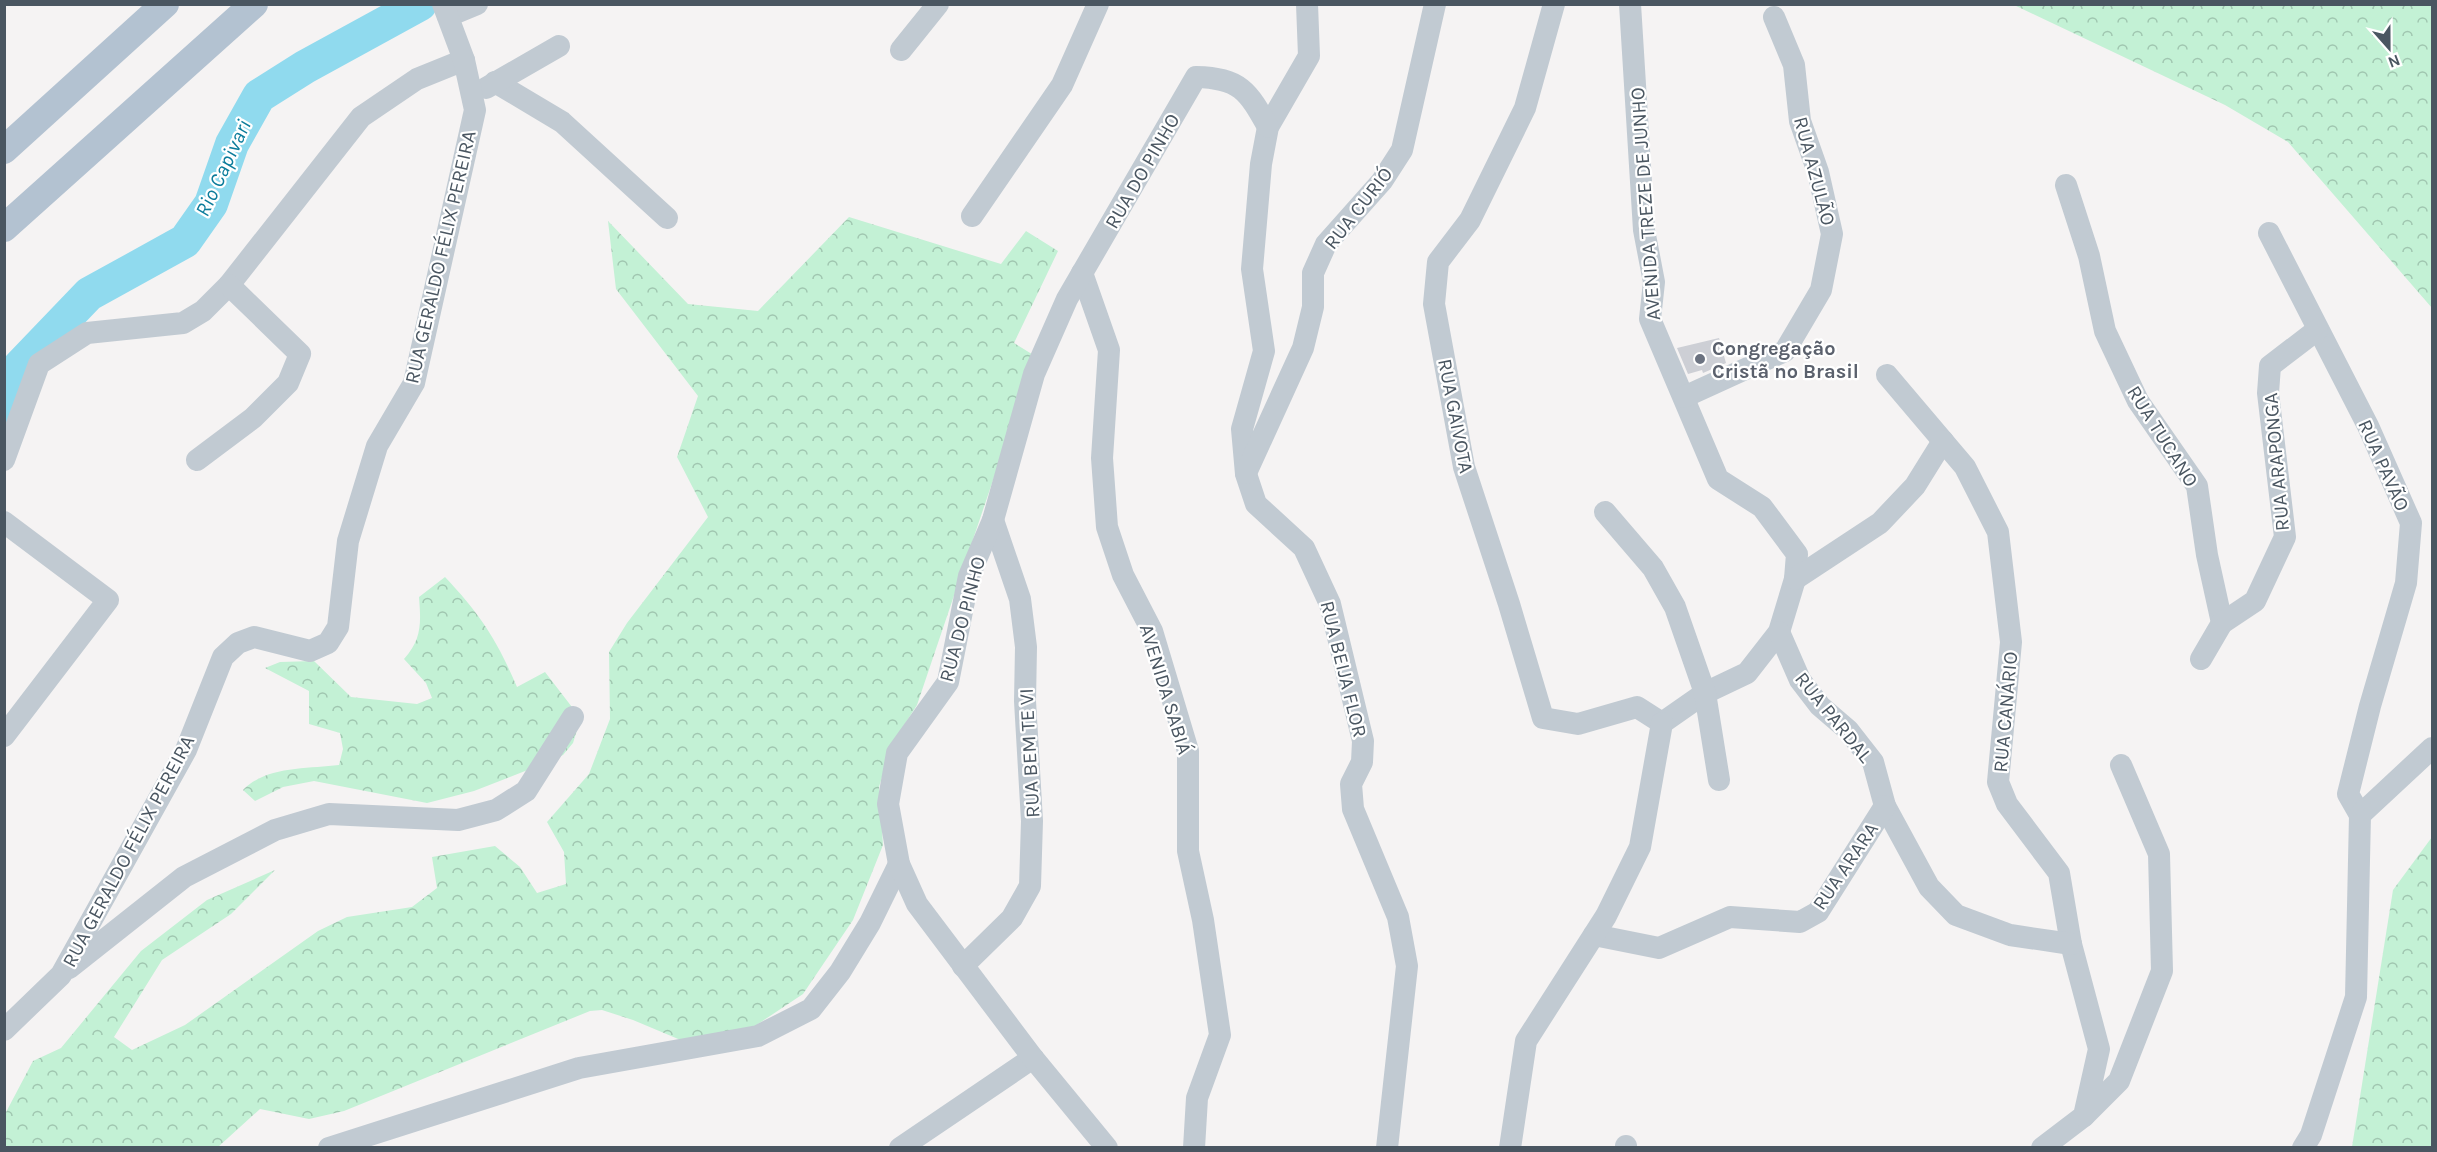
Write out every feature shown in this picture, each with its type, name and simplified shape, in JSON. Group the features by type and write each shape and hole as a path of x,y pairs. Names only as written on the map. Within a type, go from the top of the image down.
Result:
{"main road":[{"path":"4,150 165,4"},
{"path":"4,228 254,4"}],"street":[{"path":"446,10 477,4"},
{"path":"902,50 938,4"},
{"path":"972,216 1062,85 1098,4"},
{"name":"RUA BEIJA FLOR","path":"1307,4 1309,56 1268,127 1261,164 1252,269 1264,351 1242,429 1246,474 1256,504 1304,548 1330,604 1363,741 1362,762 1351,784 1353,809 1398,917 1407,966 1387,1148"},
{"name":"RUA CURIÓ","path":"1246,474 1303,348 1313,307 1313,273 1326,244 1382,181 1402,150 1435,4"},
{"name":"RUA GAIVOTA","path":"1554,4 1525,108 1470,220 1438,261 1434,304 1464,467 1543,718 1578,724 1637,707"},
{"name":"AVENIDA TREZE DE JUNHO","path":"1630,4 1644,230 1653,282 1650,319 1718,479 1762,507 1797,554 1795,579 1779,632"},
{"name":"RUA GERALDO FÉLIX PEREIRA","path":"4,1030 61,975 186,750 223,657 238,643 254,637 310,651 328,643 338,627 348,542 377,446 414,383 475,110 464,60 446,10"},
{"name":"RUA AZULÃO","path":"1684,397 1785,351 1821,290 1832,234 1818,172 1800,121 1794,65 1774,17"},
{"path":"472,96 559,46"},
{"path":"4,460 39,364 87,333 183,323 204,311 229,285 361,117 417,80 464,60"},
{"name":"RUA DO PINHO","path":"1107,1148 1033,1058 916,904 899,864 888,804 897,753 948,682 969,576 993,520 1034,374 1067,299 1197,77 1222,77 1250,94 1268,127"},
{"path":"495,82 562,122 667,218"},
{"name":"RUA TUCANO","path":"2066,185 2089,256 2105,331 2138,401 2197,486 2207,555 2222,622"},
{"name":"RUA PAVÃO","path":"2269,233 2368,426 2411,523 2406,583 2370,706 2349,794 2360,815"},
{"name":"AVENIDA SABIÁ","path":"1082,273 1109,350 1102,458 1107,527 1124,575 1152,631 1188,751 1188,851 1203,920 1220,1035 1197,1098 1194,1148"},
{"path":"197,460 253,418 288,383 300,354 229,285"},
{"name":"RUA ARAPONGA","path":"2201,659 2222,622 2255,601 2285,537 2268,393 2270,366 2317,330"},
{"name":"RUA CANÁRIO","path":"1887,375 1965,467 1998,532 2012,642 1998,782 2007,804 2059,873 2071,944 2099,1048 2084,1116"},
{"path":"1795,579 1880,523 1915,486 1943,441"},
{"path":"1605,512 1653,568 1675,607 1705,693 1719,780"},
{"name":"RUA BEM TE VI","path":"963,966 1012,918 1030,886 1032,821 1025,701 1026,647 1020,599 993,520"},
{"path":"4,522 108,600 6,735"},
{"path":"1510,1148 1526,1041 1594,935 1640,847 1662,723 1705,693 1747,673 1779,632"},
{"name":"RUA PARDAL","path":"1779,632 1800,680 1820,706 1848,730 1873,762 1885,806 1929,887 1956,915 2010,935 2071,944"},
{"path":"1637,707 1705,693"},
{"path":"1637,707 1662,723"},
{"path":"61,975 184,877 275,830 329,814 458,820 496,810 526,791 573,717"},
{"path":"2303,1148 2311,1135 2356,997 2360,815 2433,748"},
{"path":"2042,1148 2084,1116 2119,1082 2162,971 2159,854 2121,765"},
{"name":"RUA ARARA","path":"1594,935 1659,948 1730,917 1800,922 1818,912 1885,806"},
{"path":"329,1148 579,1068 758,1036 811,1009 846,962 870,923 899,864"},
{"path":"900,1148 1033,1058"}],"green space":[{"path":"2014,5 2432,5 2432,308 2288,142 2225,105"},
{"path":"849,217 1001,264 1026,231 1058,251 1014,343 1035,356 917,705 892,744 879,787 883,845 853,920 803,994 752,1028 683,1041 602,1010 590,1011 344,1111 309,1119 260,1109 218,1147 5,1147 4,1116 33,1061 61,1048 141,951 207,900 275,870 231,914 162,960 114,1037 132,1050 185,1025 318,931 347,917 412,907 437,888 432,857 495,846 520,867 537,893 566,884 564,852 547,822 589,774 610,719 609,652 627,623 708,517 677,457 698,396 616,289 608,221 688,304 758,311"},
{"path":"445,577 487,628 517,687 545,672 575,711 578,727 573,743 563,755 474,791 427,803 314,781 283,787 255,801 243,790 252,782 288,770 339,765 343,749 340,733 309,724 309,691 265,668 280,662 314,661 351,697 417,704 432,698 426,683 404,659 414,645 419,630 419,597"},
{"path":"2432,837 2432,1147 2352,1147 2393,890"}],"building":[{"name":"Congregação Cristã no Brasil","path":"1719,338 1726,363 1703,373 1702,370 1688,374 1677,348"}],"waterway":[{"name":"Rio Capivari","path":"4,409 19,367 89,294 185,241 211,204 232,144 259,96 305,67 420,4"}],"place":[{"name":"Congregação Cristã no Brasil","path":"1700,359"}]}
